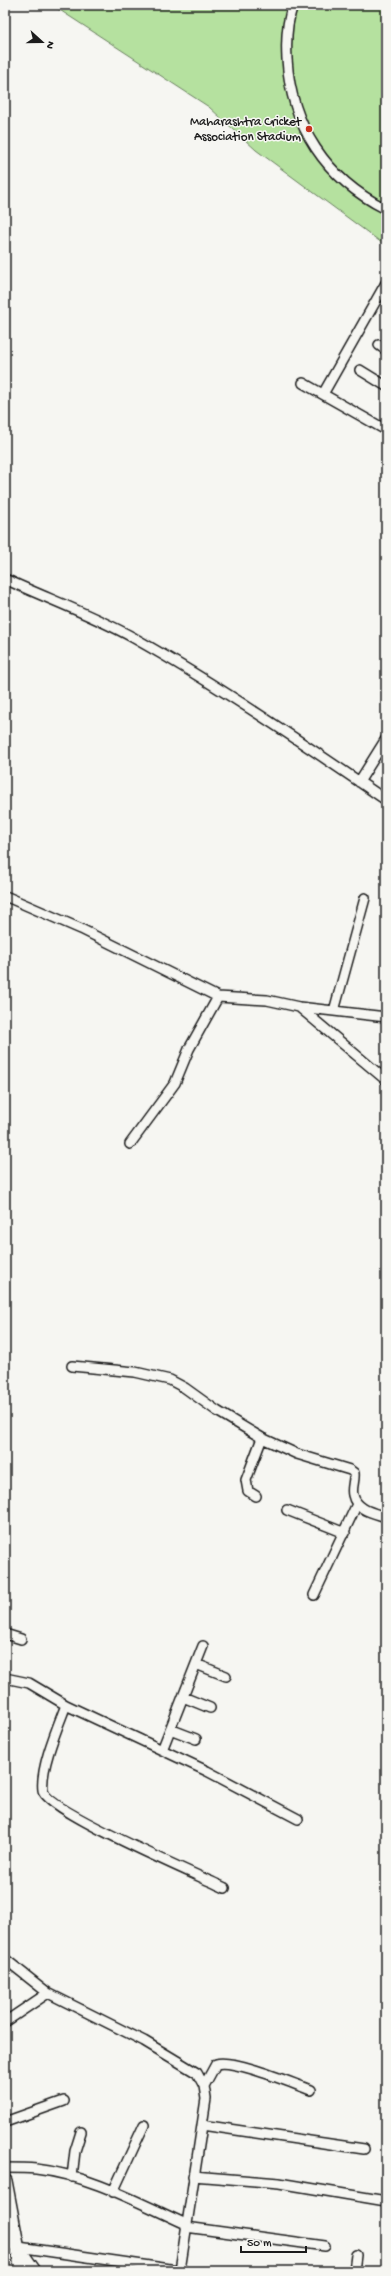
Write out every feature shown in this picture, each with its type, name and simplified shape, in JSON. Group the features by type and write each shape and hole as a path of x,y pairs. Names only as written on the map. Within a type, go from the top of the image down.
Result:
{"street":[{"path":"293,5 286,45 289,81 298,116 315,149 338,177 367,199 386,209"},
{"path":"323,394 386,283"},
{"path":"360,370 386,386"},
{"path":"303,383 386,430"},
{"path":"5,579 87,614 134,638 261,716 386,800"},
{"path":"359,782 386,739"},
{"path":"5,896 81,929 218,997 267,1000 299,1007 386,1018"},
{"path":"334,1011 364,898"},
{"path":"130,1144 175,1083 189,1049 218,997"},
{"path":"299,1007 386,1080"},
{"path":"72,1366 135,1372 170,1380 216,1411 262,1438 297,1454 350,1470 354,1473 355,1479 353,1495 357,1504 386,1517"},
{"path":"256,1496 248,1490 246,1480 262,1438"},
{"path":"314,1595 345,1533 357,1504"},
{"path":"287,1510 345,1533"},
{"path":"5,1634 21,1639"},
{"path":"162,1750 203,1646"},
{"path":"196,1664 226,1676"},
{"path":"5,1678 30,1682 66,1705 207,1771 298,1819"},
{"path":"183,1697 210,1708"},
{"path":"66,1705 46,1765 42,1791 46,1797 78,1818 225,1888"},
{"path":"170,1729 196,1739"},
{"path":"5,1959 48,1993 118,2028 197,2073 204,2086 206,2099 186,2226 182,2271 11,2246"},
{"path":"5,2022 48,1993"},
{"path":"204,2086 216,2064 223,2062 237,2065 311,2090"},
{"path":"5,2122 64,2101"},
{"path":"202,2125 364,2149"},
{"path":"113,2192 144,2126"},
{"path":"72,2177 75,2151 81,2132"},
{"path":"5,2168 35,2169 72,2177 113,2192 186,2226 324,2246"},
{"path":"193,2176 279,2183 386,2201"},
{"path":"5,2181 11,2246 22,2271"},
{"path":"11,2246 34,2271"},
{"path":"354,2271 356,2255"}],"green space":[{"name":"Maharashtra Cricket Association Stadium","path":"52,5 386,5 386,246 256,150 209,107"}],"place":[{"name":"Maharashtra Cricket Association Stadium","path":"309,129"}]}
